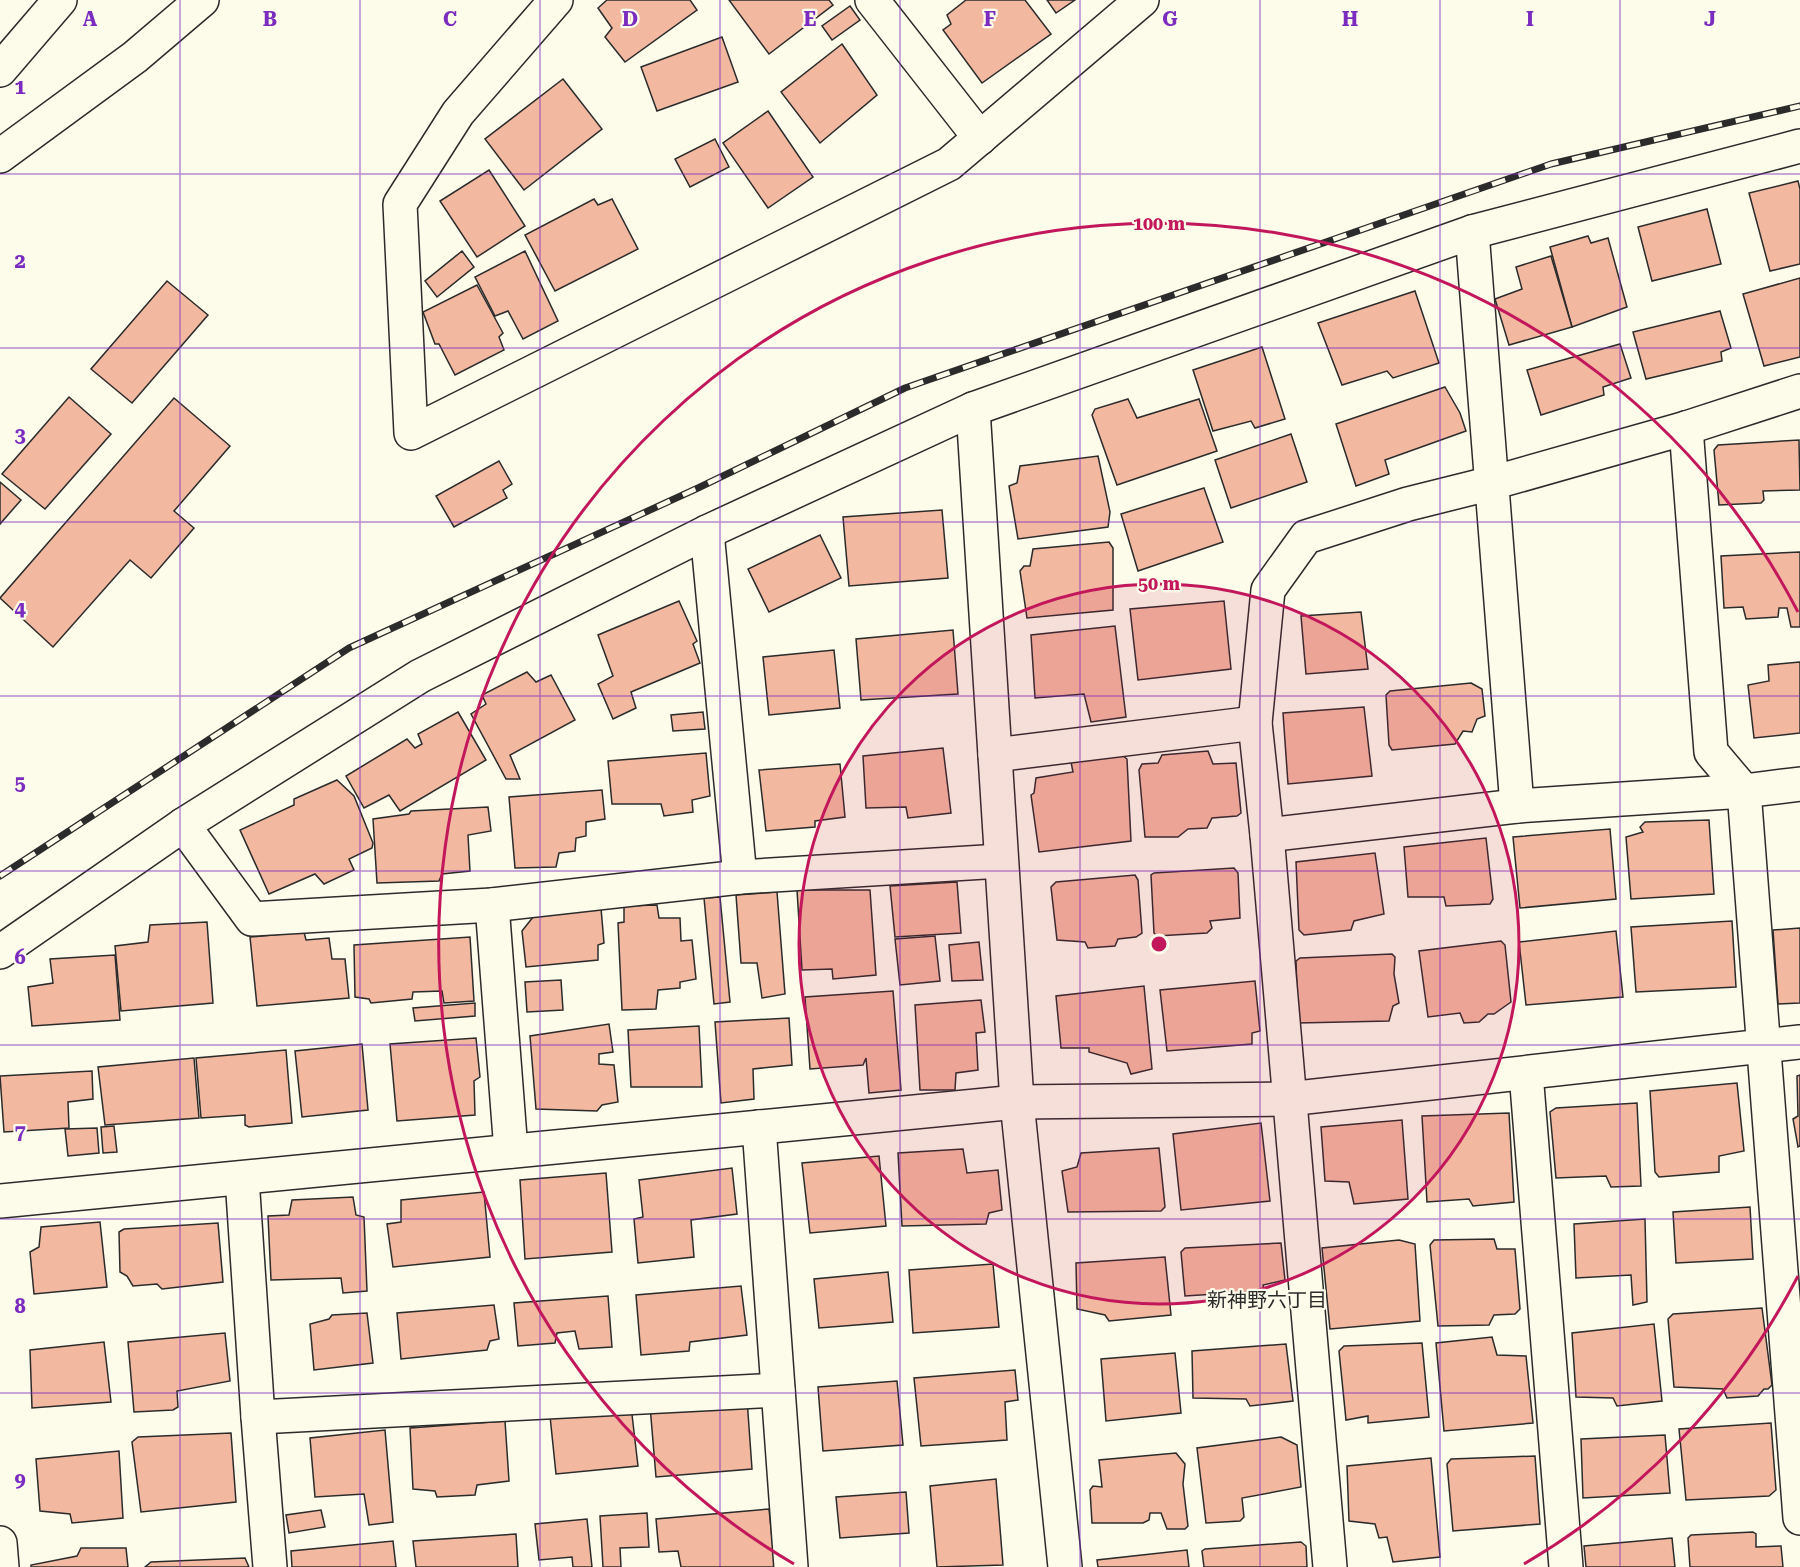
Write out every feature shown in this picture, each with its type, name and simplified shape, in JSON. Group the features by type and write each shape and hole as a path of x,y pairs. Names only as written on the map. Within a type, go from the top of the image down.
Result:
{"street":[{"path":"0,70 60,0"},
{"path":"0,156 135,57 202,0"},
{"path":"556,0 458,113 400,204 411,433 949,164 1142,0"},
{"path":"872,0 980,138"},
{"path":"0,952 183,825 420,676 707,532 973,409 1472,232 1800,146"},
{"path":"1472,232 1517,806"},
{"path":"1330,1567 1267,836 1255,723 1268,590 1306,537 1408,504 1492,483 1686,428 1800,391"},
{"path":"973,409 1017,1102 1065,1567"},
{"path":"1686,428 1711,752 1744,791 1800,1518"},
{"path":"707,532 740,877"},
{"path":"994,754 1255,723"},
{"path":"1267,836 1517,806 1744,791 1800,784"},
{"path":"183,825 252,919 492,905 740,877 1001,861"},
{"path":"492,905 511,1151"},
{"path":"0,1201 1017,1102 1288,1099 1800,1042"},
{"path":"1526,1073 1566,1567"},
{"path":"759,1128 791,1567"},
{"path":"242,1178 270,1567"},
{"path":"258,1417 778,1390"},
{"path":"0,1544 2,1567"}],"building":[{"path":"607,0 690,0 697,10 625,62 605,37 612,28 598,8"},
{"path":"729,0 829,0 833,5 769,54"},
{"path":"966,0 1025,0 1051,34 982,83 943,30 951,24 947,15"},
{"path":"1047,0 1075,0 1056,13"},
{"path":"850,6 860,20 832,40 822,26"},
{"path":"722,37 738,82 657,111 641,67"},
{"path":"842,44 877,95 820,143 781,92"},
{"path":"563,79 602,129 524,190 485,139"},
{"path":"768,111 813,177 768,208 723,143"},
{"path":"715,139 729,167 690,187 675,159"},
{"path":"489,170 525,226 477,257 440,201"},
{"path":"1798,181 1800,189 1800,264 1770,271 1749,193"},
{"path":"594,199 598,205 612,199 638,249 555,291 525,235"},
{"path":"1707,209 1721,264 1652,281 1638,227"},
{"path":"1588,236 1591,243 1608,238 1627,307 1572,327 1550,247"},
{"path":"462,251 474,267 437,297 425,281"},
{"path":"525,251 558,321 523,339 508,311 495,316 475,277"},
{"path":"1551,256 1572,327 1509,345 1495,299 1522,289 1516,267"},
{"path":"1800,278 1800,357 1764,366 1743,294"},
{"path":"167,281 208,315 132,403 91,369"},
{"path":"477,285 503,333 499,337 504,350 455,375 439,344 435,344 423,312"},
{"path":"1415,291 1439,363 1393,378 1387,371 1342,385 1318,323"},
{"path":"1720,311 1731,348 1721,352 1722,361 1646,379 1633,332"},
{"path":"1620,344 1631,378 1603,387 1604,395 1541,415 1527,370"},
{"path":"1262,347 1285,419 1255,428 1251,421 1213,431 1193,370"},
{"path":"1445,387 1460,413 1466,431 1385,460 1389,474 1356,486 1336,424"},
{"path":"69,397 111,434 45,509 2,474"},
{"path":"174,398 230,446 174,511 194,528 151,578 130,560 53,647 0,598"},
{"path":"1128,399 1137,418 1199,399 1217,451 1117,485 1092,415 1095,409"},
{"path":"1291,434 1307,482 1231,508 1215,460"},
{"path":"1799,440 1800,490 1763,491 1764,500 1761,503 1719,505 1714,450 1718,445"},
{"path":"1098,456 1110,512 1108,527 1018,539 1009,486 1017,483 1020,466"},
{"path":"499,461 512,484 503,490 507,498 454,527 436,496"},
{"path":"0,482 21,500 0,524"},
{"path":"1204,488 1223,542 1138,571 1121,514"},
{"path":"942,510 948,578 849,586 843,517"},
{"path":"820,535 841,578 769,612 748,569"},
{"path":"1109,542 1113,548 1113,610 1027,618 1020,571 1024,566 1030,566 1033,549"},
{"path":"1800,552 1800,627 1791,627 1787,608 1779,608 1778,617 1746,619 1743,607 1724,608 1721,556"},
{"path":"679,601 697,641 693,644 700,663 631,692 636,708 613,719 598,684 613,676 598,635"},
{"path":"1224,601 1231,669 1138,680 1130,609"},
{"path":"1361,612 1368,669 1306,674 1301,616"},
{"path":"1115,626 1126,717 1091,722 1084,694 1035,698 1031,635"},
{"path":"953,630 958,694 861,700 856,639"},
{"path":"834,650 840,708 769,715 763,657"},
{"path":"1800,662 1800,733 1754,738 1748,685 1769,681 1768,665"},
{"path":"527,672 536,682 551,675 575,720 510,755 520,779 506,779 471,714 486,704 482,695"},
{"path":"1471,683 1482,689 1485,716 1477,719 1472,732 1463,731 1455,744 1392,750 1389,745 1386,695 1390,691"},
{"path":"1364,707 1372,776 1288,784 1283,713"},
{"path":"458,712 486,760 400,811 389,795 364,808 346,776 407,739 415,748 422,744 418,734"},
{"path":"703,712 705,729 673,731 671,715"},
{"path":"943,748 951,813 908,818 906,807 866,808 863,756"},
{"path":"1208,751 1213,764 1236,763 1241,813 1237,816 1212,818 1207,828 1188,829 1178,837 1145,837 1139,770 1142,764 1158,763 1162,755"},
{"path":"706,753 710,796 692,800 693,812 664,816 661,804 612,804 608,761"},
{"path":"1122,755 1127,759 1131,841 1039,852 1031,795 1034,793 1036,778 1073,772 1071,762"},
{"path":"840,764 845,817 815,821 815,827 766,831 759,770"},
{"path":"337,780 354,796 373,843 372,848 349,859 354,870 324,884 315,874 269,894 240,830 294,805 294,799"},
{"path":"602,790 605,819 586,822 586,836 576,838 575,851 559,853 556,867 515,868 509,797"},
{"path":"488,807 491,831 468,835 470,871 442,874 439,881 377,883 373,819 409,814 411,811"},
{"path":"1709,820 1714,894 1631,899 1626,837 1643,832 1640,827 1645,822"},
{"path":"1610,829 1616,899 1520,908 1513,837"},
{"path":"1486,838 1493,899 1490,904 1446,906 1444,897 1408,897 1404,847"},
{"path":"1375,853 1384,914 1354,921 1351,930 1304,935 1299,930 1296,862"},
{"path":"1234,868 1238,873 1240,918 1210,921 1212,928 1207,933 1157,936 1154,933 1151,875"},
{"path":"1135,875 1138,880 1142,933 1136,937 1118,939 1115,946 1088,948 1085,942 1057,940 1051,887 1056,882"},
{"path":"957,882 961,933 895,937 890,886"},
{"path":"797,890 870,890 876,975 833,979 832,969 802,970"},
{"path":"777,892 785,994 762,998 757,963 741,963 736,895"},
{"path":"720,897 730,1002 714,1004 704,898"},
{"path":"657,905 659,918 680,918 681,941 692,940 696,979 680,982 680,988 658,990 656,1009 622,1010 618,923 624,922 624,906"},
{"path":"601,908 604,943 598,945 598,960 526,967 522,931 537,912"},
{"path":"1732,921 1736,987 1636,992 1631,927"},
{"path":"207,922 213,1003 121,1011 115,946 148,942 150,925"},
{"path":"1800,928 1800,1003 1778,1004 1773,930"},
{"path":"1616,931 1623,997 1526,1005 1519,942"},
{"path":"304,932 306,940 329,938 332,959 345,959 349,998 257,1006 250,937"},
{"path":"935,936 940,981 900,985 895,939"},
{"path":"470,937 474,1001 444,1003 442,991 413,992 412,999 371,1003 369,999 355,997 354,945"},
{"path":"1501,941 1505,945 1511,1002 1494,1014 1488,1014 1479,1022 1464,1023 1460,1013 1428,1017 1419,951"},
{"path":"979,942 983,980 952,981 949,945"},
{"path":"1392,954 1395,957 1394,974 1399,1003 1393,1006 1389,1021 1298,1023 1296,961 1300,958"},
{"path":"115,955 120,1020 32,1026 28,987 53,983 50,959"},
{"path":"561,980 563,1010 527,1012 525,982"},
{"path":"1255,981 1260,1031 1252,1033 1252,1044 1167,1051 1160,990"},
{"path":"1144,986 1152,1069 1131,1074 1127,1063 1089,1052 1089,1048 1061,1048 1056,996"},
{"path":"893,991 901,1090 869,1093 866,1058 863,1065 810,1069 805,997"},
{"path":"981,1000 985,1032 976,1033 978,1070 956,1073 955,1090 920,1090 915,1005"},
{"path":"475,1003 475,1016 415,1021 413,1008"},
{"path":"789,1018 792,1065 753,1069 754,1099 721,1103 715,1022"},
{"path":"609,1024 613,1052 599,1054 599,1064 614,1065 618,1102 602,1105 597,1111 536,1109 530,1036"},
{"path":"699,1026 702,1087 631,1087 628,1030"},
{"path":"476,1038 480,1077 474,1081 475,1115 397,1121 390,1044"},
{"path":"362,1044 368,1110 302,1117 295,1051"},
{"path":"286,1050 292,1123 249,1127 245,1125 245,1115 201,1118 196,1058"},
{"path":"194,1058 199,1118 105,1125 98,1067"},
{"path":"92,1071 93,1099 68,1102 69,1128 4,1132 0,1076"},
{"path":"1800,1075 1800,1146 1798,1147 1793,1119 1798,1116 1797,1076"},
{"path":"1737,1083 1744,1151 1719,1156 1719,1172 1659,1177 1655,1172 1650,1091"},
{"path":"1637,1103 1641,1186 1611,1187 1606,1176 1556,1178 1550,1112 1556,1108"},
{"path":"1509,1113 1514,1202 1473,1206 1469,1199 1427,1202 1422,1116"},
{"path":"1402,1120 1408,1199 1354,1204 1349,1182 1325,1181 1321,1127"},
{"path":"1261,1123 1270,1201 1181,1210 1173,1134"},
{"path":"114,1126 117,1152 103,1153 101,1127"},
{"path":"97,1128 99,1153 68,1156 65,1129"},
{"path":"1159,1148 1165,1207 1161,1211 1068,1212 1062,1171 1077,1167 1081,1153"},
{"path":"963,1149 967,1173 998,1170 1002,1210 989,1213 986,1224 902,1226 898,1153"},
{"path":"879,1156 886,1226 810,1233 802,1163"},
{"path":"732,1168 737,1214 691,1220 694,1257 638,1263 634,1219 643,1217 639,1180"},
{"path":"606,1173 612,1252 525,1259 520,1180"},
{"path":"484,1192 490,1257 393,1267 387,1224 401,1222 401,1200"},
{"path":"353,1197 356,1215 364,1217 367,1291 343,1293 341,1278 271,1280 268,1216 289,1215 292,1200"},
{"path":"1750,1207 1753,1259 1676,1263 1673,1212"},
{"path":"1645,1219 1647,1302 1633,1305 1631,1275 1576,1278 1574,1224"},
{"path":"100,1222 107,1287 34,1294 30,1252 39,1247 41,1227"},
{"path":"218,1223 223,1282 162,1289 157,1284 133,1286 127,1276 120,1272 119,1232 124,1229"},
{"path":"1494,1239 1497,1249 1515,1249 1520,1309 1515,1314 1494,1315 1489,1325 1438,1326 1430,1245 1434,1240"},
{"path":"1399,1240 1415,1244 1420,1321 1330,1329 1322,1248"},
{"path":"1281,1243 1285,1280 1263,1285 1264,1291 1185,1296 1181,1252 1185,1248"},
{"path":"1165,1257 1171,1315 1109,1321 1105,1315 1077,1309 1076,1263"},
{"path":"993,1264 999,1327 913,1333 909,1270"},
{"path":"888,1272 893,1322 819,1328 814,1279"},
{"path":"741,1286 747,1335 690,1342 689,1351 641,1355 636,1295"},
{"path":"608,1296 612,1347 579,1349 575,1331 557,1333 555,1343 518,1346 514,1303"},
{"path":"494,1305 499,1339 490,1341 487,1350 401,1359 397,1313"},
{"path":"1762,1308 1772,1385 1768,1389 1764,1389 1758,1396 1727,1398 1723,1389 1674,1387 1668,1319 1673,1314"},
{"path":"367,1313 373,1363 314,1370 310,1324 329,1319 332,1315"},
{"path":"1654,1324 1662,1401 1617,1406 1613,1398 1576,1397 1572,1333"},
{"path":"225,1333 230,1381 177,1391 178,1407 173,1410 134,1412 128,1342"},
{"path":"1492,1337 1497,1355 1526,1356 1533,1423 1444,1431 1436,1343"},
{"path":"104,1342 111,1402 32,1408 30,1350"},
{"path":"1422,1343 1429,1417 1368,1423 1368,1416 1346,1420 1339,1351 1344,1346"},
{"path":"1286,1344 1293,1401 1250,1406 1246,1399 1193,1398 1192,1351"},
{"path":"1175,1353 1181,1413 1106,1421 1101,1359"},
{"path":"1015,1370 1018,1400 1005,1402 1007,1440 921,1446 914,1378"},
{"path":"897,1381 903,1445 823,1451 818,1387"},
{"path":"747,1399 752,1469 656,1477 650,1406"},
{"path":"631,1406 638,1466 556,1474 550,1416"},
{"path":"505,1421 509,1481 477,1485 475,1495 437,1497 435,1491 413,1489 410,1428"},
{"path":"1771,1423 1776,1490 1769,1496 1686,1500 1679,1429"},
{"path":"385,1430 393,1522 369,1525 364,1494 315,1497 310,1438"},
{"path":"231,1433 236,1502 141,1512 132,1442 138,1437"},
{"path":"1665,1435 1670,1493 1583,1498 1581,1439"},
{"path":"1281,1437 1297,1445 1301,1487 1242,1498 1244,1517 1240,1521 1206,1523 1197,1448"},
{"path":"119,1451 123,1518 72,1523 70,1514 40,1511 36,1459"},
{"path":"1176,1453 1185,1464 1183,1484 1188,1526 1185,1529 1167,1529 1161,1513 1150,1513 1149,1520 1143,1523 1092,1523 1090,1490 1093,1486 1102,1487 1099,1460"},
{"path":"1535,1456 1540,1524 1453,1531 1447,1464 1451,1459"},
{"path":"1431,1458 1440,1557 1393,1562 1387,1537 1379,1538 1375,1524 1349,1521 1347,1466"},
{"path":"996,1479 1003,1565 937,1567 930,1486"},
{"path":"906,1492 909,1533 840,1538 836,1497"},
{"path":"769,1509 775,1567 681,1567 678,1551 659,1552 656,1519"},
{"path":"321,1510 325,1527 289,1533 286,1515"},
{"path":"647,1513 649,1547 620,1548 621,1567 603,1567 600,1516"},
{"path":"587,1519 592,1567 573,1567 572,1557 539,1560 535,1524"},
{"path":"1753,1532 1756,1534 1756,1547 1781,1546 1783,1567 1690,1567 1688,1538 1691,1535"},
{"path":"516,1534 518,1567 416,1567 413,1541"},
{"path":"1672,1538 1675,1567 1586,1567 1584,1546"},
{"path":"393,1541 396,1567 292,1567 291,1551"},
{"path":"1301,1542 1306,1546 1307,1567 1204,1567 1202,1551 1205,1549"},
{"path":"81,1548 126,1548 128,1567 31,1567 31,1565 77,1556"},
{"path":"1187,1550 1189,1567 1098,1567 1097,1560"},
{"path":"245,1558 249,1567 145,1567 151,1562"}],"railway":[{"path":"0,876 349,648 698,488 905,388 1551,164 1800,106"}],"district":[{"name":"新神野六丁目","path":"1267,1300"}]}
